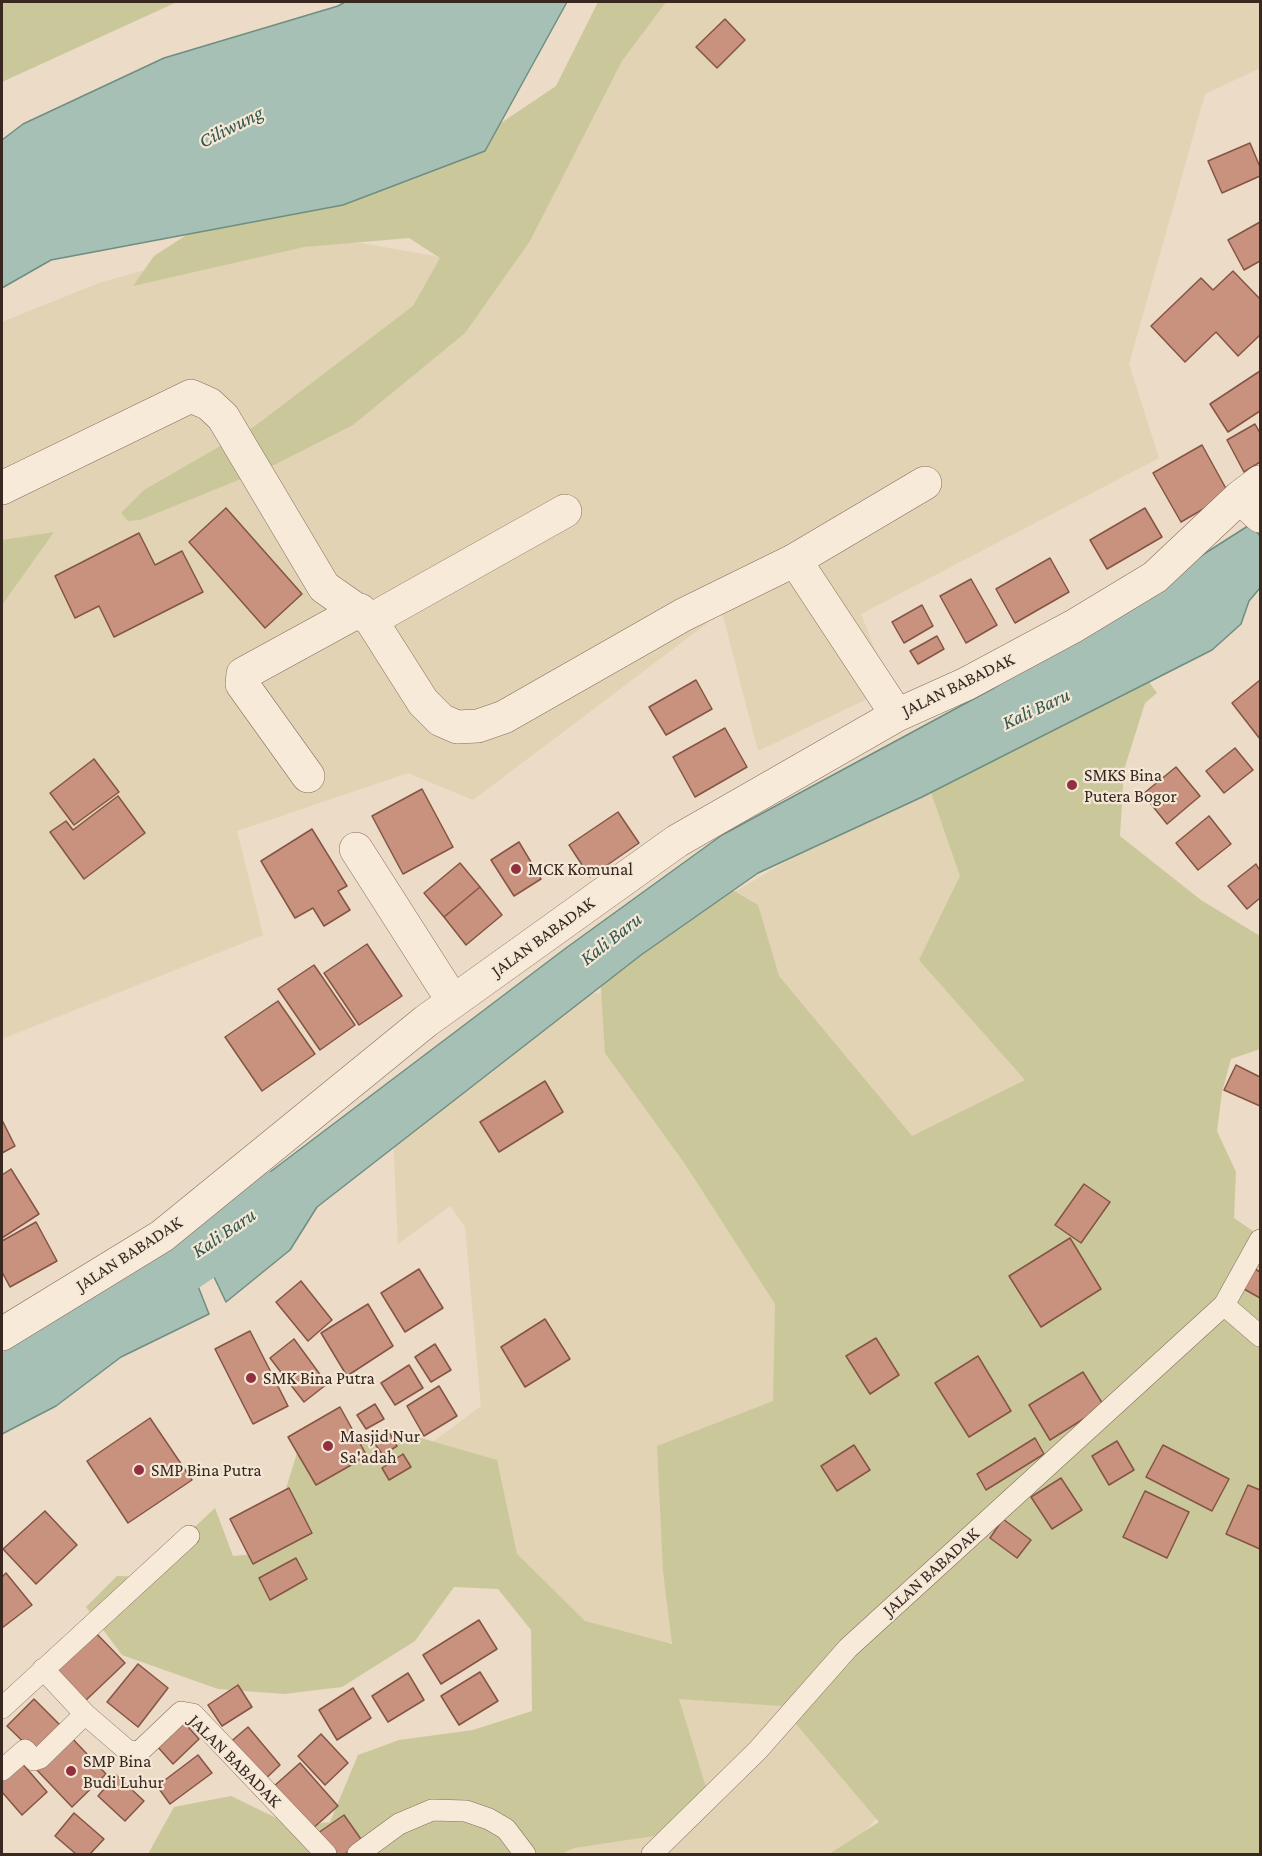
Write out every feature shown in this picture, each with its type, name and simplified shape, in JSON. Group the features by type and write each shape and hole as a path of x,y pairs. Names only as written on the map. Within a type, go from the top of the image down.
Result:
{"street":[{"path":"2,489 191,396 209,404 223,417 324,587 366,615 423,702 441,720 457,727 478,726 504,717 683,615 795,560 925,483"},
{"name":"JALAN BABADAK","path":"2,1334 162,1236 453,1001 677,841 897,715 966,684 1155,577 1254,498"},
{"path":"308,776 242,684 243,674 251,667 366,615 565,511"},
{"path":"795,560 897,715"},
{"path":"356,849 453,1001"}],"lane":[{"name":"JALAN BABADAK","path":"652,1854 758,1750 848,1648 1224,1305 1260,1240"},
{"path":"1224,1305 1260,1336"},
{"path":"2,1708 189,1536"},
{"name":"JALAN BABADAK","path":"43,1669 85,1714 122,1748 134,1753 140,1752 181,1712 193,1714 326,1854"},
{"path":"2,1770 25,1750 34,1760 40,1758 85,1714"},
{"path":"358,1854 399,1824 432,1810 466,1811 489,1819 506,1829 525,1854"}],"shaded area":[{"path":"2,2 177,2 2,82"},
{"path":"598,2 666,2 622,61 530,241 465,333 353,425 268,468 140,520 128,521 121,513 144,490 255,426 413,306 440,258 409,238 304,247 133,286 154,256 202,225 449,158 556,86"},
{"path":"641,2 1260,2 1260,68 1205,94 1129,364 1159,458 861,614 890,688 758,751 722,612 473,800 408,773 237,831 263,935 2,1039 2,322 102,282 287,230 440,257"},
{"path":"54,532 2,605 2,540"},
{"path":"1144,675 1157,693 1145,703 1124,770 1120,836 1201,900 1260,936 1260,1049 1231,1059 1222,1092 1217,1131 1236,1172 1234,1218 1260,1236 1260,1854 829,1854 879,1822 781,1706 679,1699 709,1797 674,1833 574,1848 561,1854 148,1854 174,1807 231,1796 295,1827 330,1822 358,1755 399,1740 473,1730 532,1711 531,1630 498,1589 454,1587 415,1641 342,1687 284,1694 218,1689 122,1655 86,1607 117,1576 155,1577 170,1550 215,1508 233,1556 266,1553 297,1453 397,1431 497,1460 517,1554 585,1621 672,1644 663,1571 657,1446 773,1401 775,1304 685,1164 605,1053 600,975 714,879 758,905 779,976 912,1136 1025,1080 919,960 960,876 927,781"},
{"path":"902,794 957,794 1043,1084 911,1162 722,899"},
{"path":"578,992 617,995 790,1299 802,1398 690,1638 609,1657 418,1453 481,1406 465,1227 450,1206 398,1244 393,1135"},
{"path":"771,1670 889,1804 845,1854 561,1854 684,1788 655,1704"}],"water":[{"name":"Ciliwung","path":"345,2 567,2 485,151 343,205 51,260 2,288 2,140 23,124 164,58"},
{"path":"1251,524 1260,536 1260,588 1249,601 1241,624 1212,650 922,797 758,873 641,955 317,1207 290,1250 226,1302 192,1231 566,948 722,835 992,689"},
{"path":"179,1238 209,1314 121,1357 56,1406 2,1434 2,1350"}],"building":[{"path":"725,19 745,40 717,68 696,47"},
{"path":"1250,143 1260,167 1260,176 1222,193 1208,161"},
{"path":"1260,222 1260,261 1244,270 1228,240"},
{"path":"1233,271 1260,299 1260,335 1238,356 1216,332 1185,362 1151,326 1201,278 1213,290"},
{"path":"1260,371 1260,411 1228,432 1210,404"},
{"path":"1255,424 1260,433 1260,462 1244,472 1227,440"},
{"path":"1202,445 1229,494 1181,522 1153,473"},
{"path":"226,508 302,594 265,628 189,542"},
{"path":"1145,508 1162,537 1107,569 1090,540"},
{"path":"139,533 155,565 182,551 203,592 114,637 99,606 75,618 55,576"},
{"path":"1050,558 1069,592 1015,623 996,589"},
{"path":"971,579 997,625 966,643 940,596"},
{"path":"922,605 933,626 904,643 892,622"},
{"path":"937,636 944,649 918,664 910,651"},
{"path":"696,680 712,709 666,735 649,707"},
{"path":"1260,680 1260,739 1232,703"},
{"path":"725,728 747,767 695,797 673,757"},
{"path":"1235,748 1253,770 1224,793 1206,771"},
{"path":"94,759 119,792 74,825 50,793"},
{"path":"1176,767 1200,796 1167,824 1143,794"},
{"path":"422,789 453,847 403,874 372,816"},
{"path":"118,796 145,833 84,879 50,832 66,821 73,830"},
{"path":"618,812 639,843 590,877 569,845"},
{"path":"1209,816 1231,844 1198,870 1176,843"},
{"path":"312,829 347,886 338,891 350,910 324,926 313,908 295,918 261,861"},
{"name":"MCK Komunal","path":"519,842 541,879 514,896 491,860"},
{"path":"460,863 480,887 444,917 424,893"},
{"path":"1256,864 1260,871 1260,898 1247,909 1228,886"},
{"path":"480,887 502,915 466,945 444,917"},
{"path":"367,944 402,996 359,1025 324,973"},
{"path":"314,965 355,1025 320,1050 278,989"},
{"path":"278,1001 315,1054 262,1091 225,1037"},
{"path":"1236,1065 1260,1077 1260,1106 1224,1090"},
{"path":"545,1081 563,1112 499,1152 480,1122"},
{"path":"2,1120 15,1146 2,1153"},
{"path":"11,1169 39,1214 2,1238 2,1175"},
{"path":"1084,1184 1110,1202 1081,1243 1055,1225"},
{"path":"36,1222 57,1261 10,1287 2,1272 2,1241"},
{"path":"1070,1238 1101,1289 1041,1327 1009,1276"},
{"path":"419,1269 443,1308 405,1332 381,1293"},
{"path":"1255,1269 1260,1272 1260,1298 1244,1289"},
{"path":"301,1281 332,1320 308,1341 276,1302"},
{"path":"368,1304 393,1346 347,1376 321,1333"},
{"path":"545,1319 570,1359 525,1387 501,1347"},
{"name":"SMK Bina Putra","path":"250,1331 288,1406 253,1424 215,1349"},
{"path":"876,1338 899,1375 870,1394 846,1356"},
{"path":"294,1339 327,1384 304,1402 270,1358"},
{"path":"435,1344 451,1370 431,1382 415,1357"},
{"path":"978,1356 1011,1411 969,1437 935,1383"},
{"path":"409,1365 423,1388 395,1405 381,1383"},
{"path":"1083,1372 1104,1406 1050,1440 1029,1405"},
{"path":"439,1386 457,1416 424,1436 407,1406"},
{"path":"375,1404 384,1419 366,1429 357,1415"},
{"name":"Masjid Nur Sa'adah","path":"340,1407 367,1456 316,1485 288,1437"},
{"name":"SMP Bina Putra","path":"150,1418 192,1480 128,1523 87,1461"},
{"path":"390,1434 397,1446 383,1455 375,1444"},
{"path":"1035,1438 1044,1454 986,1490 977,1474"},
{"path":"1117,1441 1134,1470 1109,1485 1092,1456"},
{"path":"854,1445 870,1470 837,1491 821,1466"},
{"path":"1163,1445 1229,1479 1212,1511 1146,1477"},
{"path":"403,1454 411,1467 389,1480 382,1468"},
{"path":"1061,1478 1082,1510 1052,1529 1031,1497"},
{"path":"1248,1485 1260,1490 1260,1549 1226,1534"},
{"path":"289,1488 312,1533 253,1564 230,1519"},
{"path":"1145,1491 1189,1512 1167,1558 1123,1537"},
{"path":"45,1511 77,1545 36,1584 3,1549"},
{"path":"1003,1519 1031,1540 1017,1558 990,1538"},
{"path":"296,1558 307,1579 270,1600 259,1578"},
{"path":"6,1573 32,1605 2,1628 2,1577"},
{"path":"479,1620 497,1649 441,1684 423,1655"},
{"path":"94,1631 125,1663 84,1702 54,1670"},
{"path":"138,1664 168,1688 138,1727 107,1702"},
{"path":"480,1672 498,1701 459,1725 441,1696"},
{"path":"408,1673 424,1700 388,1722 372,1696"},
{"path":"238,1685 252,1707 222,1726 208,1705"},
{"path":"353,1688 371,1718 337,1740 319,1710"},
{"path":"34,1699 62,1727 36,1754 7,1726"},
{"path":"181,1719 199,1739 173,1764 155,1744"},
{"path":"248,1727 280,1765 261,1783 228,1744"},
{"path":"321,1734 348,1763 325,1785 298,1756"},
{"name":"SMP Bina Budi Luhur","path":"69,1735 106,1774 72,1807 35,1768"},
{"path":"198,1755 212,1773 170,1804 157,1786"},
{"path":"21,1762 47,1792 22,1815 2,1792 2,1779"},
{"path":"300,1763 338,1806 311,1830 273,1787"},
{"path":"116,1775 144,1801 125,1821 98,1796"},
{"path":"74,1813 104,1839 90,1854 76,1854 55,1836"},
{"path":"344,1815 363,1842 345,1854 333,1854 318,1833"}],"waterway":[{"name":"Kali Baru","path":"2,1382 270,1203"}],"place":[{"name":"SMKS Bina Putera Bogor","path":"1072,785"},
{"name":"MCK Komunal","path":"516,869"},
{"name":"SMK Bina Putra","path":"251,1378"},
{"name":"Masjid Nur Sa'adah","path":"328,1446"},
{"name":"SMP Bina Putra","path":"139,1470"},
{"name":"SMP Bina Budi Luhur","path":"71,1771"}]}
